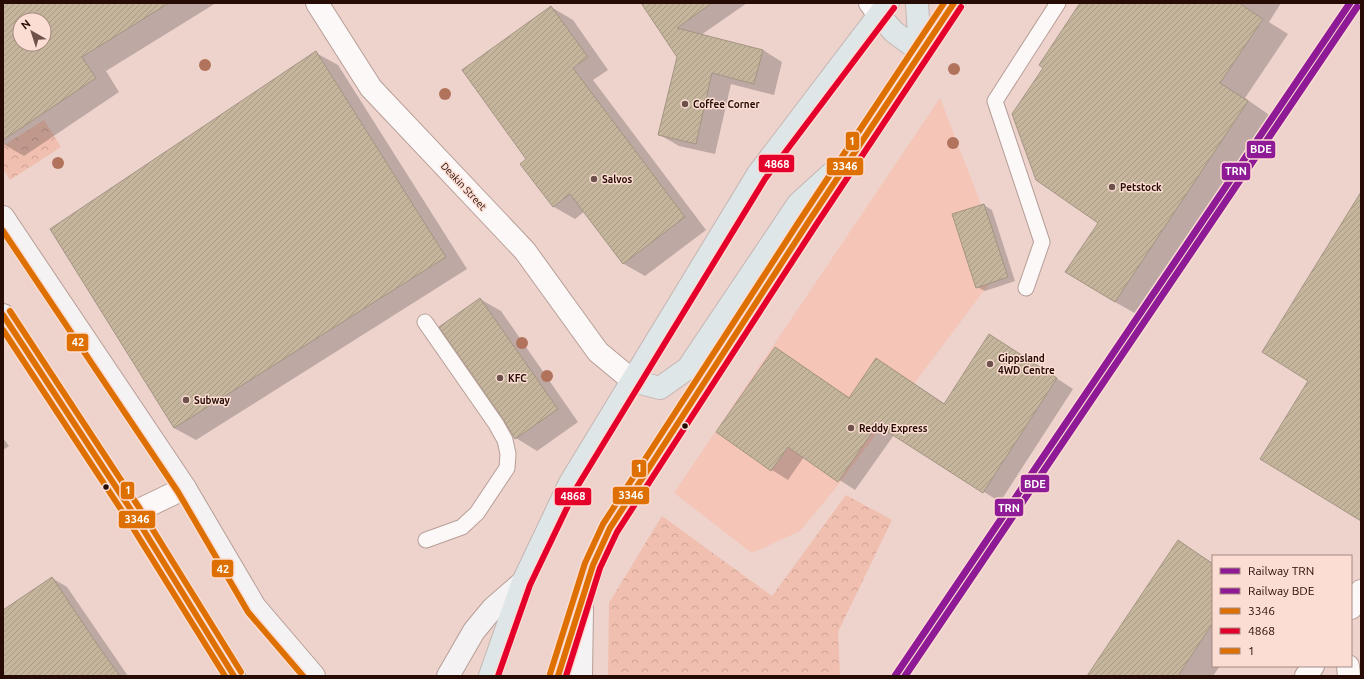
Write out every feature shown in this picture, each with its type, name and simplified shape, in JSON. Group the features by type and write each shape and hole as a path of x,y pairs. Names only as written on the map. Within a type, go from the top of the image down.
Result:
{"highway":[{"path":"917,3 920,51"},
{"path":"558,676 582,604 593,565 610,528 804,228 895,93 920,51 954,3"},
{"path":"490,676 523,582 570,483 758,174 879,7 894,32 920,51"},
{"path":"633,381 660,388 688,368 798,204 858,148"}],"main road":[{"path":"3,217 185,488 255,607 314,676"},
{"path":"3,315 133,513 234,676"},
{"path":"448,676 474,631 493,608 523,582"},
{"path":"581,676 582,604"}],"street":[{"name":"Deakin Street","path":"317,3 371,88 525,251 598,352 633,381"},
{"path":"133,513 185,488"},
{"path":"1352,606 1361,591"},
{"path":"1306,676 1312,667"}],"lane":[{"path":"1026,288 1042,242 996,101 1058,3"},
{"path":"425,322 496,424 505,440 508,454 507,468 477,513 462,527 426,540"}],"shaded area":[{"path":"940,98 1004,264 835,489 800,531 752,553 674,493"}],"green space":[{"path":"44,120 61,147 10,180 3,169 3,146"},
{"path":"846,495 892,520 838,632 840,676 608,676 609,603 662,516 772,596"}],"building":[{"path":"3,3 169,3 82,57 96,78 3,140"},
{"path":"641,3 712,3 677,28 763,50 754,84 712,73 696,144 658,135 677,57"},
{"path":"1080,3 1239,3 1263,19 1220,83 1248,101 1115,302 1065,272 1098,223 1036,180 1012,114 1043,68 1039,65"},
{"path":"551,6 588,57 573,68 685,217 623,264 570,194 553,207 520,164 526,159 462,70"},
{"path":"316,51 446,257 174,428 50,229"},
{"path":"1361,192 1361,521 1260,459 1308,381 1262,352"},
{"path":"984,204 1008,277 976,288 952,214"},
{"path":"480,298 558,409 515,439 503,419 439,327"},
{"path":"989,334 1057,378 983,493 877,425 838,482 788,447 771,471 716,432 775,347 849,398 876,358 944,404"},
{"path":"1178,540 1212,563 1212,625 1178,676 1087,676"},
{"path":"52,577 120,676 3,676 3,610"}],"rail line":[{"name":"TRN","path":"895,676 1350,3"},
{"name":"BDE","path":"905,676 1357,7"}],"transit line":[{"name":"1","path":"550,674 585,563 603,524 802,217 944,3"},
{"name":"3346","path":"558,676 593,565 610,528 809,221 954,3"},
{"name":"4868","path":"566,676 600,568 617,532 816,225 961,7"},
{"name":"4868","path":"498,676 530,585 577,487 765,179 894,8"},
{"name":"42","path":"3,231 178,492 248,612 303,676"},
{"name":"1","path":"10,311 140,509 241,672"},
{"name":"3346","path":"3,315 133,513 234,676"},
{"name":"42","path":"3,330 126,517 225,676"}],"place":[{"name":"Coffee Corner","path":"685,104"},
{"name":"Salvos","path":"594,179"},
{"name":"Petstock","path":"1112,187"},
{"name":"Gippsland 4WD Centre","path":"990,364"},
{"name":"KFC","path":"500,378"},
{"name":"Subway","path":"186,400"},
{"name":"Reddy Express","path":"851,428"}]}
